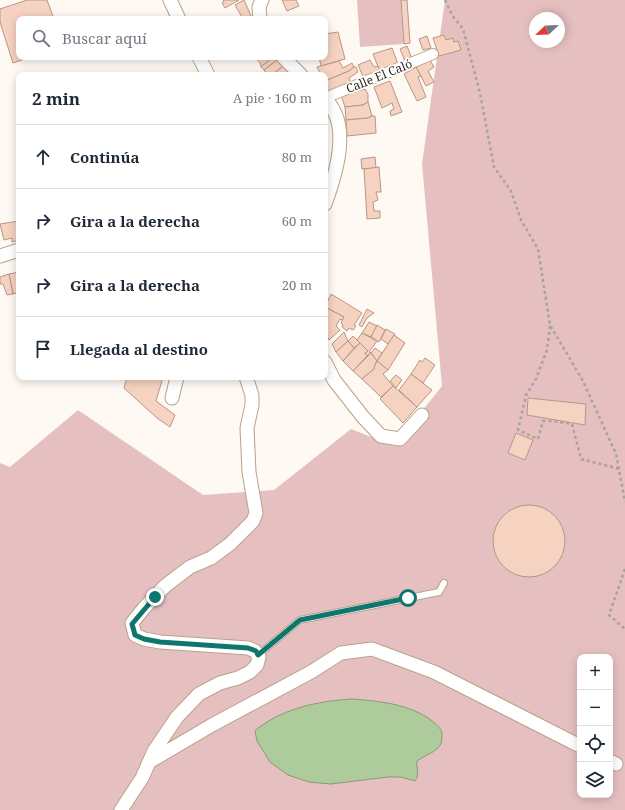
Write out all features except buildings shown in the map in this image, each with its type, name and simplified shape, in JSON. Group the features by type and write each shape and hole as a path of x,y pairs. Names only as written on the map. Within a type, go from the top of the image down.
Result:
{"street":[{"path":"170,0 178,16"},
{"path":"260,16 259,7 262,0"},
{"name":"Calle El Caló","path":"328,98 433,54"},
{"path":"200,60 206,72"},
{"path":"286,60 298,72"},
{"path":"328,102 332,105 338,118 341,138 334,179 328,196"},
{"path":"0,256 16,251"},
{"path":"328,368 334,380 363,417 381,436 400,438 422,415"},
{"path":"172,398 176,380"},
{"path":"122,810 142,778 154,751 177,717 199,694 220,683 238,678 250,672 257,664 260,657 256,651 239,646 204,645 144,639 135,635 132,624 144,608 165,586 190,567 211,558 224,549 253,521 256,513 248,472 247,428 252,406 252,395 247,380"},
{"path":"149,762 212,725 311,672 341,654 372,650 434,672 577,744"}],"lane":[{"path":"258,655 300,620 438,592 444,583"}],"path":[{"path":"445,0 452,15 463,29 480,93 494,167 511,191 521,220 538,249 550,325 547,350 535,381 526,394 518,430 538,438 543,421 572,424 581,459 620,469"},
{"path":"550,325 583,381 616,454 625,502"},
{"path":"625,569 609,615 625,629"}],"shaded area":[{"path":"357,0 401,0 404,44 360,47"},
{"path":"445,0 625,0 625,810 0,810 0,463 10,467 78,410 203,495 274,490 351,429 394,446 442,386 422,164"},
{"path":"352,699 383,702 413,710 431,720 439,727 442,732 441,744 436,750 417,761 418,774 415,781 401,777 388,777 331,784 309,782 288,775 270,762 257,741 255,731 277,716 308,705"}],"route":[{"path":"155,597 144,608 132,624 135,635 144,639 160,642 239,646 256,651 258,655 300,620 408,598"}]}
